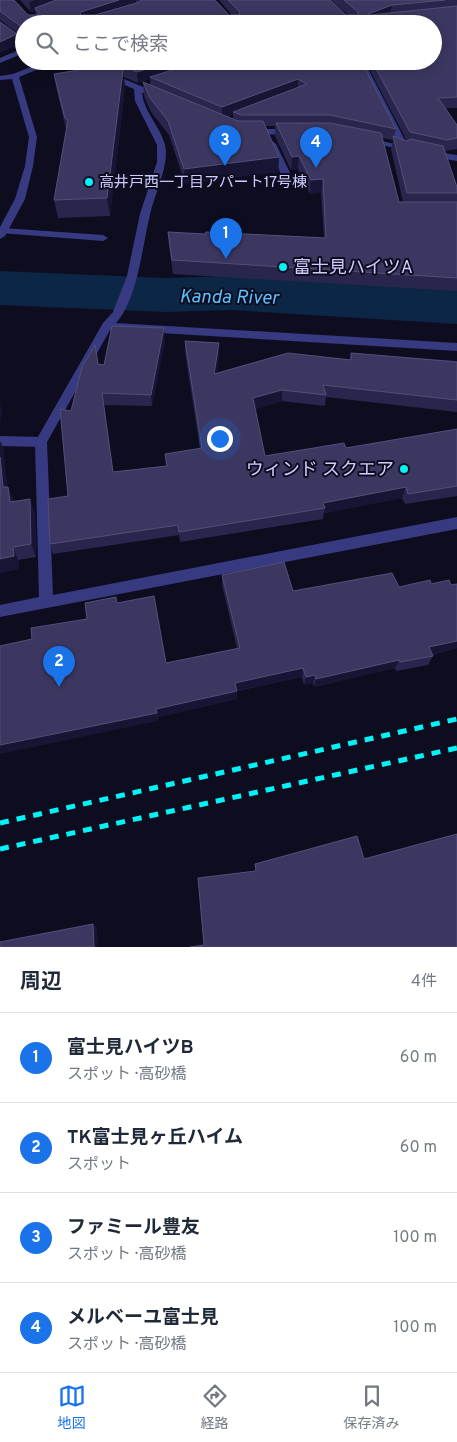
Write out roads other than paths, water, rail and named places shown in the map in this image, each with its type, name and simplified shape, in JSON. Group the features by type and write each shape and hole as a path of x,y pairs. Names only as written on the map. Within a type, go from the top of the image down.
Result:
{"street":[{"path":"0,24 15,36"},
{"path":"0,61 15,54"},
{"path":"0,78 15,76 31,70"},
{"path":"95,70 154,96"},
{"path":"365,70 414,151"},
{"path":"15,76 33,137 29,166 20,199 1,233 103,238"},
{"path":"138,88 156,83"},
{"path":"46,601 41,442 107,326 118,314 129,282 145,214 161,162 160,145 139,101 138,88"},
{"path":"239,130 302,132"},
{"path":"267,132 288,179"},
{"path":"356,138 385,149 414,151 457,158"},
{"path":"107,326 457,347"},
{"path":"0,441 41,442"},
{"path":"0,612 46,601 457,523"}],"waterway":[{"name":"Kanda River","path":"0,288 166,295 230,293 457,307"}],"railway":[{"path":"0,823 457,719"},
{"path":"0,849 457,748"}],"place":[{"name":"ファミール豊友","path":"225,166"},
{"name":"メルベーユ富士見","path":"316,168"},
{"name":"高井戸西一丁目アパート17号棟","path":"89,182"},
{"name":"富士見ハイツB","path":"226,259"},
{"name":"富士見ハイツA","path":"283,267"},
{"name":"ウィンド スクエア","path":"404,469"},
{"name":"TK富士見ヶ丘ハイム","path":"59,687"}]}
